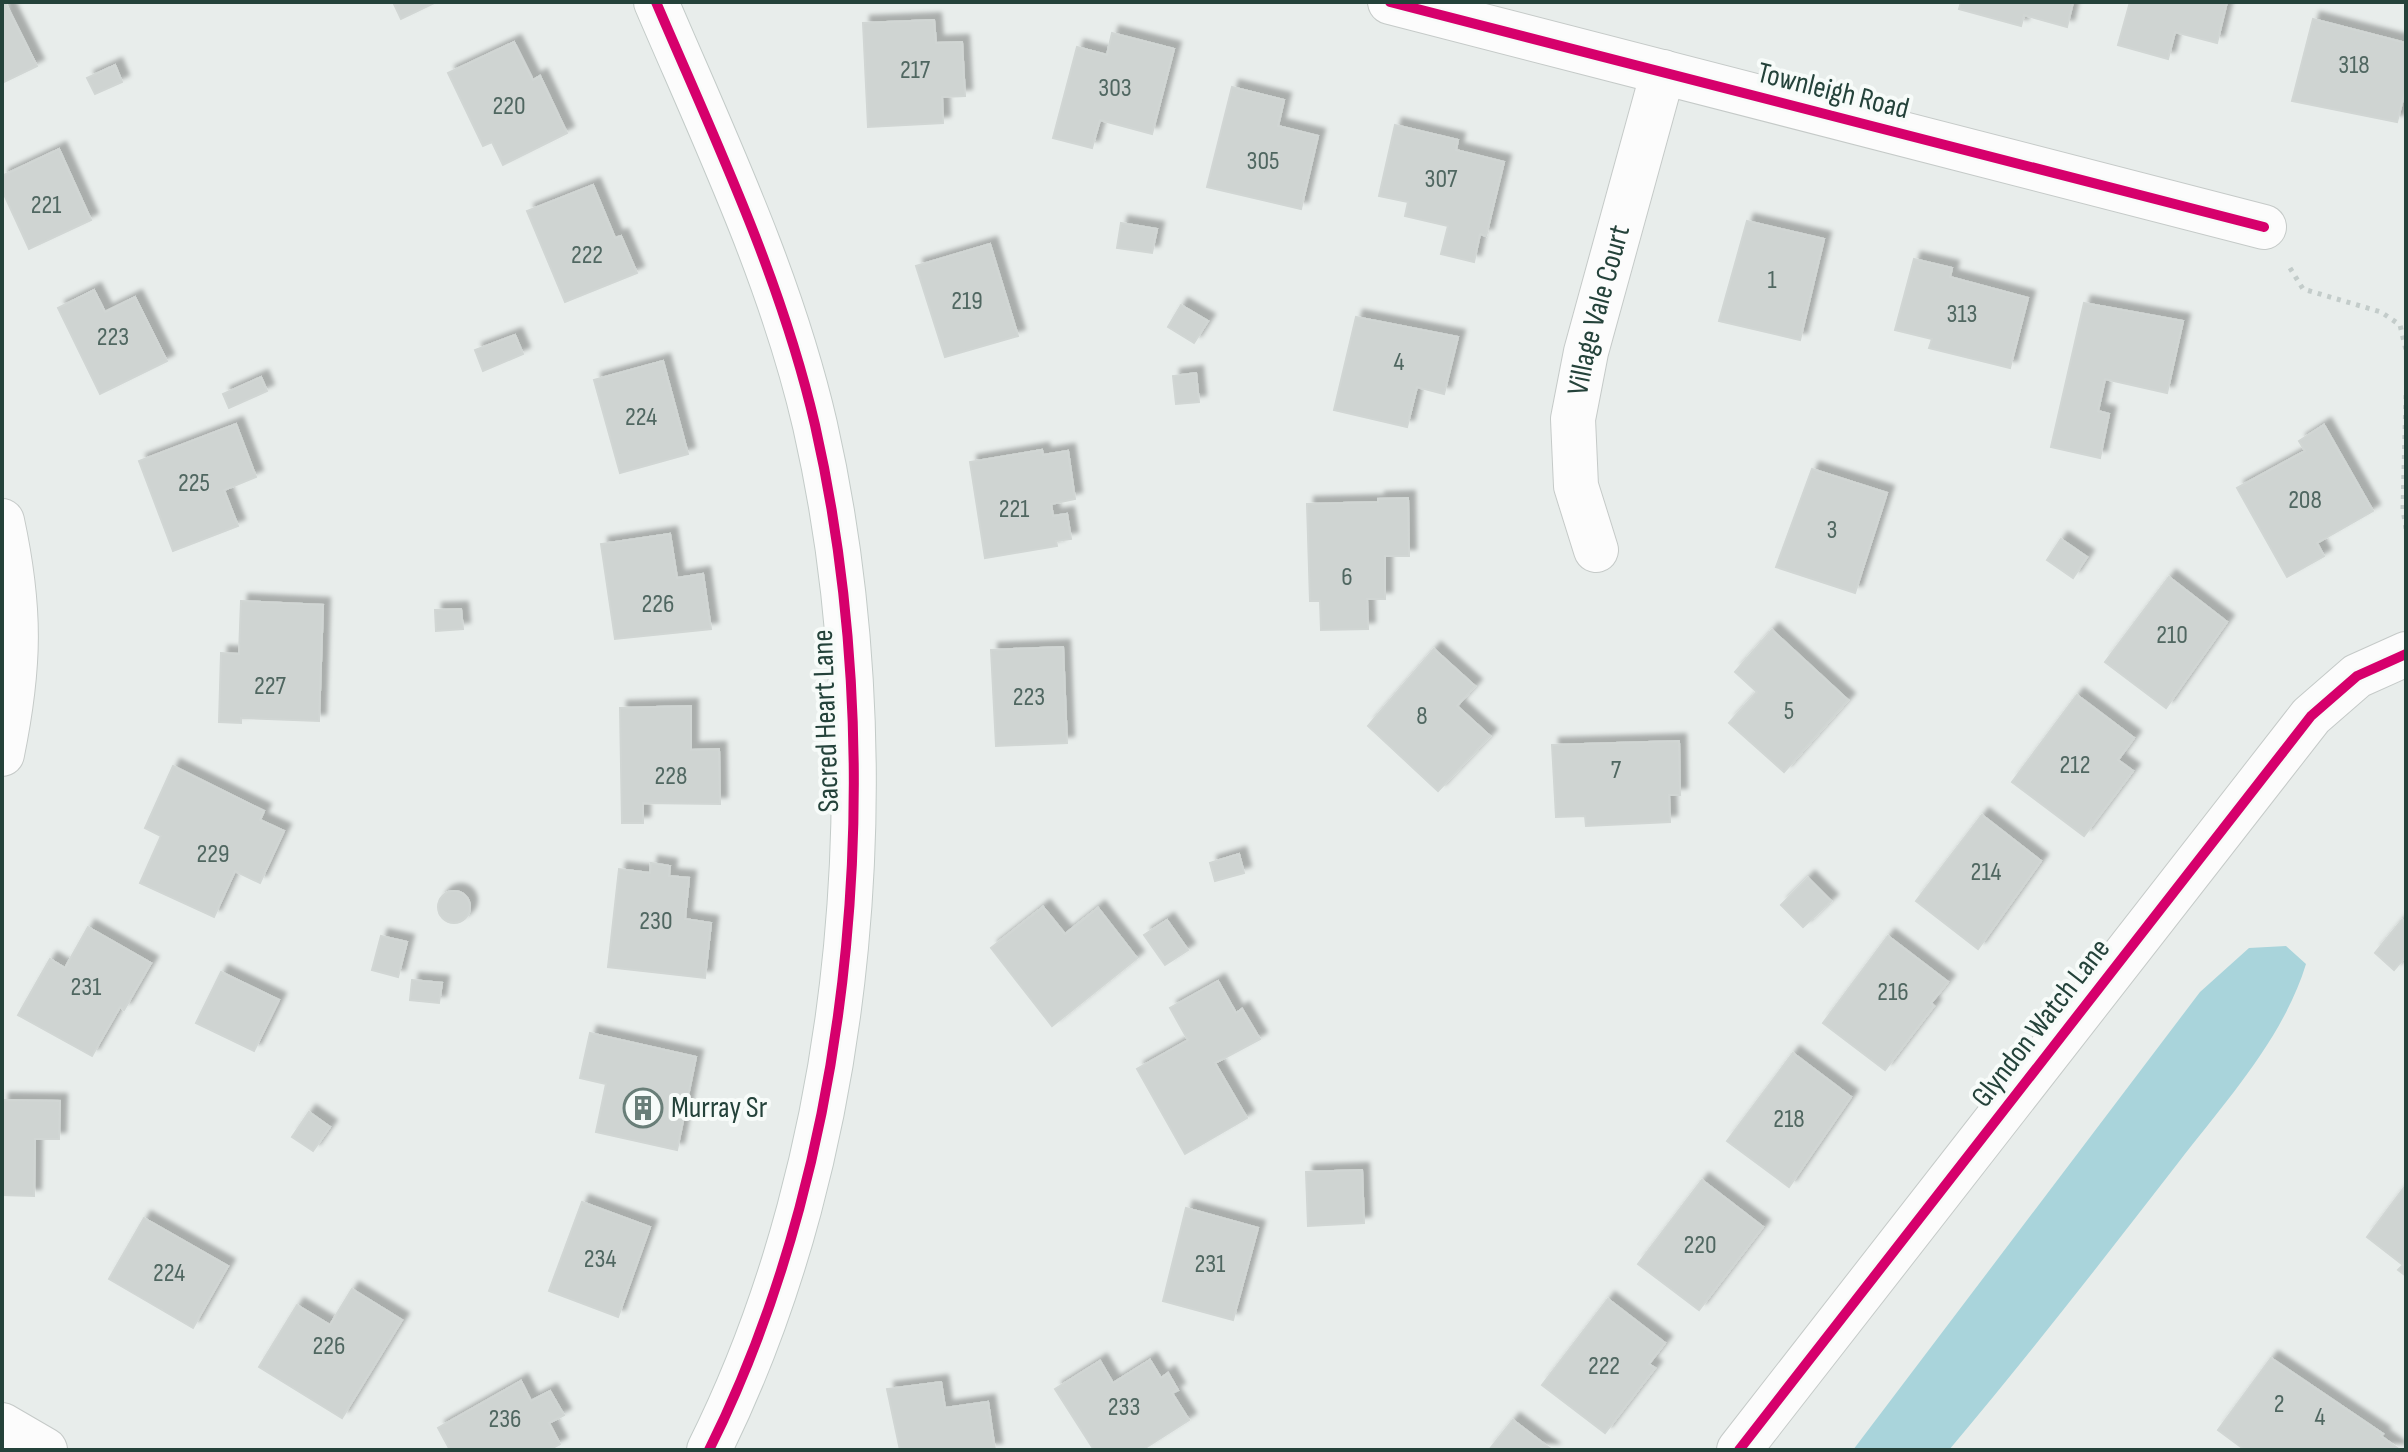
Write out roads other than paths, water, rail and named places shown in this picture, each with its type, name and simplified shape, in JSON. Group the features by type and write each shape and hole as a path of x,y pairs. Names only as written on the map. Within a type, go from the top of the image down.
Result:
{"street":[{"name":"Sacred Heart Lane","path":"656,2 751,225 784,317 815,423 837,540 848,628 854,723 854,830 844,985 821,1108 792,1230 760,1330 709,1450"},
{"name":"Townleigh Road","path":"1390,2 2264,227"},
{"name":"Village Vale Court","path":"1596,550 1576,486 1573,419 1586,352 1663,72"},
{"path":"2,521 15,582 17,634 14,695 2,754"},
{"name":"Glyndon Watch Lane","path":"1739,1450 2311,716 2357,676 2406,654"},
{"path":"2,1425 45,1450"}],"water":[{"path":"2286,946 2306,964 2296,992 2268,1044 2093,1272 1949,1450 1853,1450 2200,992 2249,948"}],"place":[{"name":"Murray Sr","path":"643,1108"}]}
